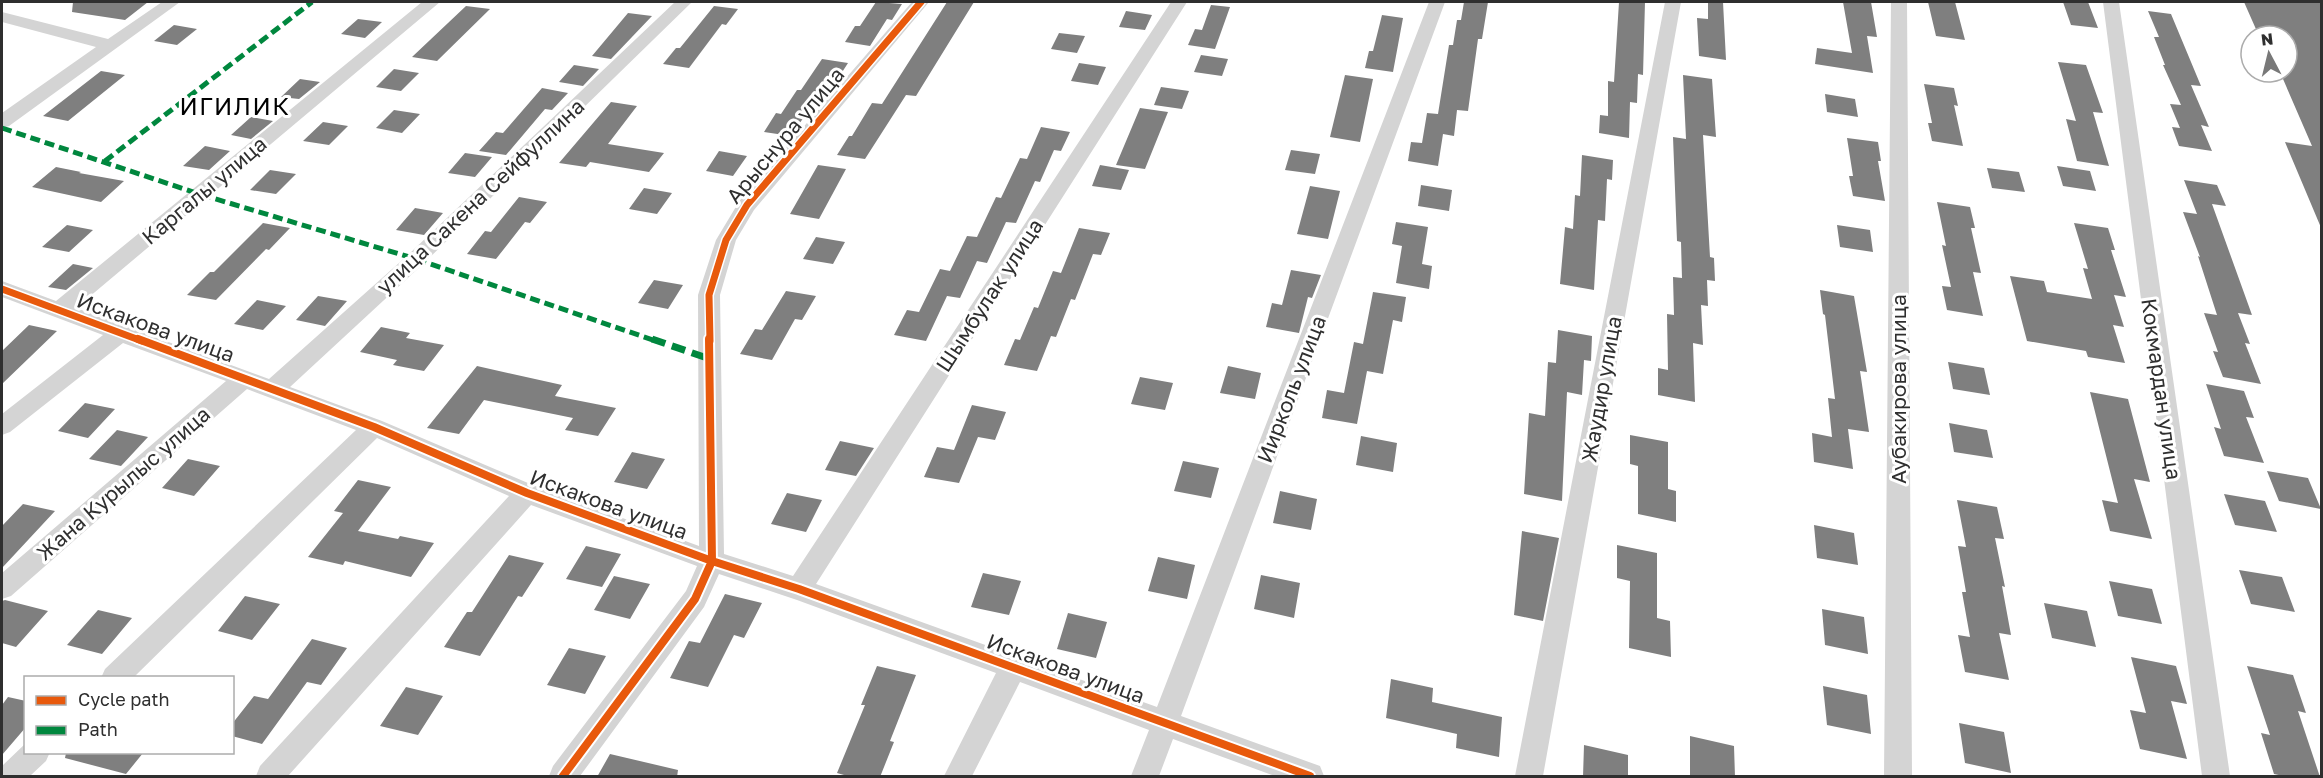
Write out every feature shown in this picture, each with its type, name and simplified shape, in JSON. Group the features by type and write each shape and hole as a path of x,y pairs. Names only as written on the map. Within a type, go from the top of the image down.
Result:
{"street":[{"path":"2,122 172,2"},
{"name":"Каргалы улица","path":"59,310 432,2"},
{"name":"улица Сакена Сейфуллина","path":"273,389 416,259 684,2"},
{"name":"Арыснура улица","path":"712,561 709,295 726,240 747,205 921,2"},
{"name":"Шымбулак улица","path":"799,589 1179,2"},
{"name":"Иирколь улица","path":"1145,777 1437,2"},
{"name":"Жаудир улица","path":"1529,777 1673,2"},
{"name":"Аубакирова улица","path":"1898,777 1899,2"},
{"name":"Кокмардан улица","path":"2111,2 2216,777"},
{"path":"2,17 110,45"},
{"name":"Искакова улица","path":"2,289 374,427 527,493 712,561 799,589 1310,777"},
{"path":"2,426 119,334"},
{"name":"Жана Курылыс улица","path":"2,588 244,378"},
{"path":"116,676 374,427"},
{"path":"270,777 527,493"},
{"path":"563,777 695,599 712,561"},
{"path":"958,777 1013,668"},
{"path":"11,777 35,754"}],"building":[{"path":"73,2 148,2 125,20 72,12"},
{"path":"876,2 902,4 892,20 887,19 870,46 845,42 855,26 860,26"},
{"path":"947,2 974,2 916,96 906,95 865,159 837,155 849,136 852,136 872,103 882,104"},
{"path":"1464,2 1488,2 1482,39 1478,39 1468,111 1457,110 1454,136 1443,134 1438,166 1408,161 1411,142 1422,143 1427,113 1438,114 1449,45 1453,45 1457,20 1461,20"},
{"path":"1619,2 1645,2 1643,75 1638,74 1637,103 1630,102 1629,138 1599,133 1600,115 1608,116 1608,81 1614,82"},
{"path":"1708,2 1723,2 1726,60 1699,56 1697,18 1708,19"},
{"path":"1843,2 1871,2 1877,37 1867,36 1873,73 1815,64 1817,48 1852,53"},
{"path":"1928,2 1955,2 1965,40 1936,36"},
{"path":"2063,2 2088,2 2098,28 2071,25"},
{"path":"2244,2 2322,2 2322,230 2285,142 2312,146 2285,84 2299,84 2299,24 2254,24"},
{"path":"1211,5 1230,7 1215,49 1188,45 1195,29 1202,30"},
{"path":"466,6 490,9 437,61 412,57"},
{"path":"714,6 738,9 726,25 722,24 689,68 663,64 676,48 680,48"},
{"path":"1126,11 1152,15 1145,30 1119,27"},
{"path":"2148,11 2171,14 2201,86 2191,85 2209,127 2201,125 2212,151 2179,146 2172,127 2180,128 2170,104 2181,105 2163,65 2165,65 2154,37 2159,37"},
{"path":"628,13 652,16 611,59 592,56"},
{"path":"1382,15 1403,18 1393,72 1365,68 1369,51 1373,51"},
{"path":"358,19 382,22 365,38 341,34"},
{"path":"174,25 197,29 177,45 154,41"},
{"path":"1059,33 1085,36 1077,53 1051,49"},
{"path":"1201,55 1228,59 1222,76 1194,72"},
{"path":"822,59 848,63 837,80 833,79 812,112 808,111 791,136 764,132 776,113 781,114 797,90 801,90"},
{"path":"2058,62 2086,65 2103,113 2093,112 2109,166 2077,161 2066,119 2076,121"},
{"path":"1079,63 1106,67 1098,85 1071,81"},
{"path":"574,65 599,69 583,86 559,82"},
{"path":"394,69 419,73 401,91 376,87"},
{"path":"101,71 125,75 68,121 43,116"},
{"path":"1345,75 1373,79 1360,142 1330,137"},
{"path":"1683,75 1712,79 1716,137 1703,135 1710,257 1714,258 1715,281 1707,280 1708,306 1701,305 1703,345 1693,343 1695,402 1658,395 1658,368 1668,370 1667,314 1674,315 1673,277 1682,278 1681,242 1677,241 1673,137 1686,139"},
{"path":"300,79 320,82 299,99 281,97"},
{"path":"1924,84 1954,88 1958,106 1954,105 1963,146 1932,141 1928,123 1932,123"},
{"path":"1161,87 1189,91 1182,109 1154,105"},
{"path":"542,88 568,93 552,110 545,109 506,155 479,151 496,132 503,133"},
{"path":"1825,94 1855,99 1858,117 1827,112"},
{"path":"611,102 637,106 608,144 664,153 649,172 590,162 586,167 559,163"},
{"path":"1140,108 1168,112 1145,169 1116,165"},
{"path":"394,110 420,114 402,133 376,128"},
{"path":"251,117 273,121 251,139 231,135"},
{"path":"323,122 348,126 329,145 303,141"},
{"path":"1041,127 1070,132 1061,151 1054,150 1040,182 1035,181 1016,223 1006,222 987,263 977,261 960,298 947,296 926,341 894,335 907,310 919,312 940,269 950,271 967,236 977,237 996,197 1001,198 1020,158 1027,159"},
{"path":"1847,138 1878,142 1881,161 1878,161 1885,201 1853,196 1849,176 1853,176"},
{"path":"205,146 230,151 209,170 183,166"},
{"path":"1291,150 1320,154 1315,174 1285,170"},
{"path":"719,151 747,156 733,176 706,171"},
{"path":"465,153 492,157 475,177 448,173"},
{"path":"1582,155 1613,160 1612,180 1607,179 1605,221 1598,220 1594,290 1560,284 1565,227 1573,229 1575,195 1580,196"},
{"path":"818,165 846,169 819,219 790,214"},
{"path":"1100,165 1129,170 1121,190 1092,186"},
{"path":"2057,166 2090,171 2096,191 2063,186"},
{"path":"56,167 124,181 101,202 32,187"},
{"path":"1987,168 2019,172 2025,192 1992,188"},
{"path":"270,170 296,174 276,194 250,190"},
{"path":"2184,180 2217,185 2226,206 2212,204 2252,315 2238,313 2250,344 2245,343 2261,384 2223,377 2213,351 2218,352 2204,313 2217,315 2198,256 2200,257 2183,212 2197,214"},
{"path":"1421,185 1452,190 1449,211 1418,206"},
{"path":"1310,186 1340,191 1328,239 1297,234"},
{"path":"644,188 672,193 657,214 629,209"},
{"path":"519,197 547,202 530,223 525,222 496,259 467,254 485,231 491,232"},
{"path":"1937,202 1970,207 1975,228 1971,228 1981,273 1973,272 1983,316 1947,310 1942,286 1951,287 1942,245 1946,246"},
{"path":"415,208 443,213 424,235 396,230"},
{"path":"1396,222 1428,227 1422,264 1432,266 1429,289 1396,283 1402,246 1392,244"},
{"path":"263,223 290,228 216,300 187,295 210,272 214,272"},
{"path":"2074,223 2108,228 2115,250 2111,250 2126,297 2114,295 2124,327 2113,325 2125,363 2088,357 2086,351 2027,341 2010,276 2044,281 2047,292 2092,299 2083,268 2088,269"},
{"path":"67,225 93,230 69,252 42,247"},
{"path":"1837,225 1870,230 1873,252 1840,247"},
{"path":"1079,228 1110,233 1101,255 1093,254 1075,300 1071,299 1056,337 1051,336 1037,371 1004,365 1015,339 1020,340 1034,307 1038,308 1053,271 1061,273"},
{"path":"816,237 845,242 833,264 803,259"},
{"path":"73,264 93,268 66,290 48,287"},
{"path":"1291,270 1321,275 1312,298 1308,297 1299,333 1266,327 1272,303 1282,305"},
{"path":"654,280 683,285 668,309 638,303"},
{"path":"1820,290 1854,296 1867,372 1860,371 1869,432 1848,429 1853,469 1814,462 1812,433 1832,437 1828,398 1835,399"},
{"path":"786,291 816,296 802,320 795,319 772,360 740,354 755,329 762,330"},
{"path":"1373,292 1406,297 1402,322 1393,320 1383,374 1367,371 1357,424 1322,418 1327,390 1344,393 1354,342 1363,344"},
{"path":"318,296 347,301 325,326 296,320"},
{"path":"257,300 286,306 263,330 234,324"},
{"path":"29,325 57,331 2,384 2,351"},
{"path":"381,327 410,333 406,338 444,345 424,371 393,365 397,360 360,352"},
{"path":"1558,330 1592,336 1591,361 1584,360 1582,395 1567,392 1562,501 1524,494 1529,413 1545,416 1548,362 1556,363"},
{"path":"1948,362 1984,368 1990,395 1953,389"},
{"path":"477,366 562,385 555,396 616,408 598,436 565,430 573,418 484,400 459,434 427,428"},
{"path":"1228,366 1261,373 1255,399 1220,393"},
{"path":"1140,377 1173,383 1165,410 1131,404"},
{"path":"2206,384 2244,391 2254,418 2246,417 2264,463 2224,456 2214,427 2221,429"},
{"path":"2090,392 2128,399 2150,482 2134,479 2152,539 2110,531 2102,500 2118,503"},
{"path":"85,403 115,409 88,438 58,431"},
{"path":"972,405 1006,412 995,440 978,437 959,483 924,477 937,447 954,450"},
{"path":"1949,423 1987,430 1993,458 1954,452"},
{"path":"117,430 148,437 121,466 89,459"},
{"path":"1630,435 1668,442 1668,489 1676,491 1676,522 1638,514 1638,466 1630,464"},
{"path":"1361,436 1397,443 1393,472 1356,465"},
{"path":"840,441 874,448 856,476 825,470"},
{"path":"632,452 665,459 647,489 614,482"},
{"path":"188,459 220,466 194,496 162,488"},
{"path":"1183,461 1219,468 1211,498 1174,491"},
{"path":"2267,471 2308,478 2321,509 2279,501"},
{"path":"358,480 391,487 358,531 434,543 411,577 345,561 343,565 308,557 343,513 334,511"},
{"path":"1280,491 1317,499 1311,530 1273,523"},
{"path":"787,493 822,500 806,532 771,524"},
{"path":"2224,494 2265,501 2277,532 2235,525"},
{"path":"1957,500 1997,507 2004,539 1995,538 2005,587 2002,586 2011,635 1999,633 2009,680 1965,672 1958,635 1970,637 1962,592 1966,592 1958,546 1966,547"},
{"path":"23,504 55,511 2,568 2,526"},
{"path":"1814,525 1854,533 1858,565 1817,558"},
{"path":"1522,531 1559,538 1543,621 1514,615"},
{"path":"1617,545 1657,553 1657,618 1670,621 1671,657 1629,648 1630,581 1617,578"},
{"path":"586,546 621,554 602,587 566,579"},
{"path":"509,555 544,563 522,597 518,596 480,656 444,647 467,612 472,612"},
{"path":"1158,557 1195,565 1187,599 1148,591"},
{"path":"2239,570 2282,577 2295,612 2251,604"},
{"path":"983,573 1021,581 1009,615 971,607"},
{"path":"1261,575 1300,583 1294,618 1254,609"},
{"path":"614,576 650,584 630,619 594,610"},
{"path":"2109,581 2152,589 2162,624 2118,616"},
{"path":"725,594 762,603 744,638 734,635 708,687 670,678 689,641 700,643"},
{"path":"245,596 280,604 252,640 218,631"},
{"path":"2,601 48,611 16,647 2,643"},
{"path":"2044,603 2087,611 2096,647 2052,638"},
{"path":"1822,609 1864,617 1868,654 1825,645"},
{"path":"98,610 132,618 102,654 67,645"},
{"path":"1068,613 1107,622 1096,658 1057,649"},
{"path":"312,639 347,648 321,685 307,682 262,744 234,737 234,721 254,696 268,699"},
{"path":"569,648 606,656 585,694 547,685"},
{"path":"2131,657 2176,666 2187,704 2171,701 2187,759 2140,749 2130,710 2146,713"},
{"path":"877,666 916,675 890,741 894,742 880,777 851,777 837,773 865,705 861,705"},
{"path":"2247,666 2293,675 2306,713 2298,711 2320,777 2288,777 2274,774 2261,733 2270,735"},
{"path":"1391,679 1433,688 1432,702 1502,717 1499,757 1456,748 1457,734 1386,718"},
{"path":"1823,686 1867,695 1871,734 1827,725"},
{"path":"406,687 443,696 418,735 380,726"},
{"path":"8,697 24,701 24,729 2,755 2,705"},
{"path":"1959,723 2004,732 2011,773 1965,763"},
{"path":"1690,736 1734,746 1735,777 1690,777"},
{"path":"1584,745 1628,755 1628,777 1583,777"},
{"path":"66,754 142,754 126,774 65,758"},
{"path":"610,754 678,770 677,777 597,777"}],"marked path":[{"path":"105,161 312,2"},
{"path":"2,128 199,194 416,259 710,359"}],"cycle path":[{"path":"563,776 695,599 712,561 709,295 726,240 747,205 921,2"},
{"path":"2,289 374,427 527,493 712,561 799,589 1310,776"}],"district":[{"name":"ИГИЛИК","path":"235,105"}]}
